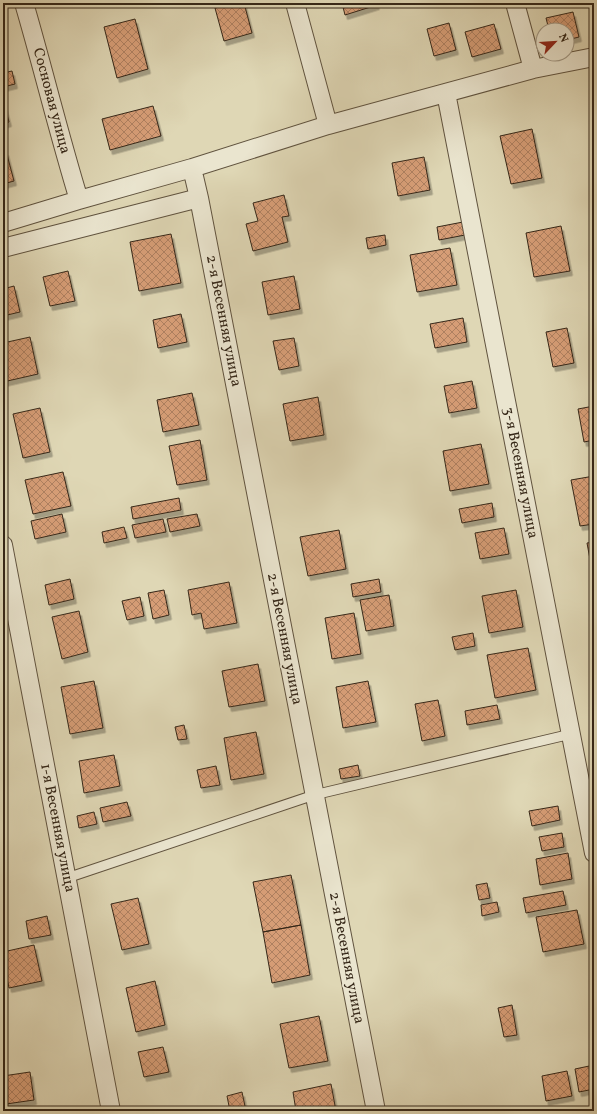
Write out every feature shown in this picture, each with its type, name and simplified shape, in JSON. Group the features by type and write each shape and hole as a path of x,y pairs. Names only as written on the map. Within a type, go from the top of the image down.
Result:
{"street":[{"name":"Сосновая улица","path":"24,3 51,97 64,151 79,200"},
{"path":"295,3 328,125"},
{"path":"515,3 533,69"},
{"path":"3,223 192,168 328,125 533,69 594,57"},
{"name":"3-я Весенняя улица","path":"446,93 594,853"},
{"name":"2-я Весенняя улица","path":"192,168 376,1111"},
{"path":"3,248 199,198"},
{"name":"1-я Весенняя улица","path":"3,546 112,1111"}],"lane":[{"path":"67,878 314,795 571,734"}],"building":[{"path":"232,3 244,3 252,33 224,41 215,8"},
{"path":"342,3 376,3 377,5 345,15"},
{"path":"573,12 579,37 575,38 575,22 547,22 546,18"},
{"path":"135,19 148,69 117,78 104,27"},
{"path":"449,23 456,50 434,56 427,29"},
{"path":"494,24 501,49 472,57 465,32"},
{"path":"12,71 15,84 3,87 3,73"},
{"path":"3,100 9,122 3,124"},
{"path":"153,106 161,136 110,150 102,119"},
{"path":"532,129 542,178 511,184 500,136"},
{"path":"6,151 14,181 3,184 3,152"},
{"path":"424,157 430,190 398,196 392,163"},
{"path":"284,195 289,216 282,217 288,242 253,251 246,224 258,221 253,203"},
{"path":"463,222 465,235 439,240 437,227"},
{"path":"561,226 570,271 534,277 526,233"},
{"path":"171,234 181,283 139,291 130,242"},
{"path":"385,235 386,245 368,249 366,238"},
{"path":"450,248 457,285 417,292 410,255"},
{"path":"68,271 75,301 50,306 43,277"},
{"path":"294,276 300,309 268,315 262,282"},
{"path":"14,286 20,312 3,316 3,289"},
{"path":"181,314 187,342 158,348 153,320"},
{"path":"463,318 467,342 435,348 430,324"},
{"path":"567,328 574,363 553,367 546,332"},
{"path":"30,337 38,374 3,382 3,343"},
{"path":"294,338 299,366 279,370 273,341"},
{"path":"472,381 477,408 449,413 444,386"},
{"path":"192,393 199,425 163,432 157,400"},
{"path":"318,397 324,435 290,441 283,404"},
{"path":"594,406 594,440 584,442 578,409"},
{"path":"40,408 50,452 23,458 13,414"},
{"path":"200,440 207,480 177,485 169,446"},
{"path":"481,444 489,484 450,491 443,451"},
{"path":"63,472 71,506 33,514 25,480"},
{"path":"594,476 594,524 580,526 571,480"},
{"path":"179,498 181,510 133,519 131,507"},
{"path":"492,503 494,517 462,523 459,509"},
{"path":"62,514 66,532 35,539 31,521"},
{"path":"197,514 200,526 170,532 167,519"},
{"path":"163,519 166,532 135,538 132,525"},
{"path":"124,527 127,538 104,543 102,532"},
{"path":"504,528 509,554 480,559 475,533"},
{"path":"339,530 346,569 308,576 300,537"},
{"path":"594,542 594,581 587,543"},
{"path":"70,579 74,599 49,605 45,585"},
{"path":"379,579 381,592 353,597 351,584"},
{"path":"229,582 237,623 204,629 201,613 192,615 188,590"},
{"path":"164,590 169,615 153,619 148,593"},
{"path":"516,590 523,627 489,633 482,596"},
{"path":"389,595 394,626 366,631 360,600"},
{"path":"140,597 144,616 127,620 122,601"},
{"path":"79,611 88,652 62,659 52,617"},
{"path":"354,613 361,654 332,659 325,618"},
{"path":"473,633 475,646 455,650 452,637"},
{"path":"528,648 536,690 495,698 487,655"},
{"path":"258,664 265,701 229,707 222,671"},
{"path":"94,681 103,728 70,734 61,687"},
{"path":"368,681 376,722 343,728 336,687"},
{"path":"438,700 445,736 422,741 415,704"},
{"path":"497,705 500,719 467,725 465,711"},
{"path":"184,725 187,739 178,740 175,727"},
{"path":"256,732 264,774 231,780 224,738"},
{"path":"114,755 120,786 84,793 79,761"},
{"path":"358,765 360,776 341,779 339,769"},
{"path":"216,766 220,785 201,788 197,770"},
{"path":"127,802 131,816 103,822 100,808"},
{"path":"558,806 560,820 532,826 529,811"},
{"path":"94,812 97,824 79,828 77,816"},
{"path":"562,833 564,847 542,851 539,837"},
{"path":"568,853 572,879 540,885 536,859"},
{"path":"291,875 301,925 263,932 253,882"},
{"path":"487,883 490,898 479,900 476,885"},
{"path":"563,891 566,905 526,913 523,898"},
{"path":"138,898 149,944 122,950 111,904"},
{"path":"497,902 499,912 482,916 481,905"},
{"path":"577,910 584,944 543,952 536,917"},
{"path":"47,916 51,935 29,939 26,921"},
{"path":"301,925 310,975 272,983 263,932"},
{"path":"34,945 42,981 9,988 3,952"},
{"path":"155,981 165,1025 136,1032 126,988"},
{"path":"512,1005 517,1035 504,1037 498,1008"},
{"path":"319,1016 328,1061 289,1068 280,1024"},
{"path":"163,1047 169,1072 144,1077 138,1052"},
{"path":"594,1065 594,1089 579,1092 575,1069"},
{"path":"567,1071 572,1096 546,1101 542,1076"},
{"path":"30,1072 34,1100 6,1104 3,1076"},
{"path":"331,1084 336,1111 296,1111 293,1092"},
{"path":"242,1092 246,1111 230,1111 227,1096"}]}
